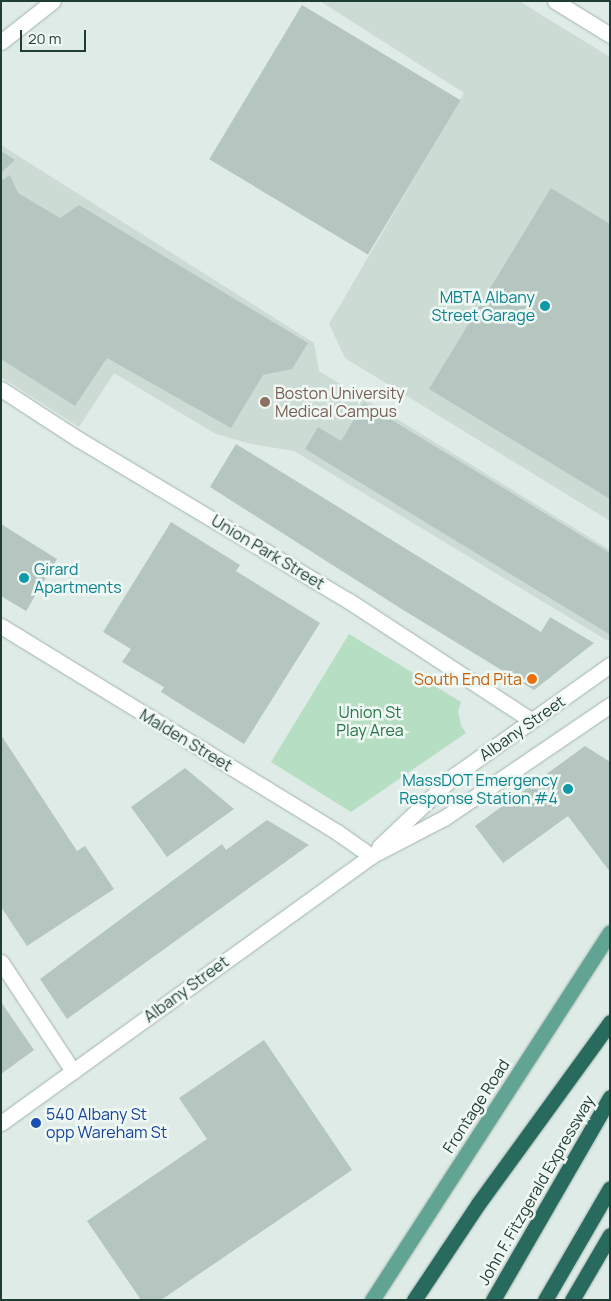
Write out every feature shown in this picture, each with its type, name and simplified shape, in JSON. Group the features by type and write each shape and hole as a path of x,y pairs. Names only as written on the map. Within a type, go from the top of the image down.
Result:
{"highway":[{"path":"414,1300 478,1204 610,1022"},
{"name":"John F. Fitzgerald Expressway","path":"493,1300 610,1097"},
{"path":"545,1300 610,1188"},
{"path":"572,1300 610,1235"}],"main road":[{"path":"1,42 53,1"},
{"path":"555,1 610,35"},
{"name":"Union Park Street","path":"1,389 78,439 348,601 531,720"},
{"name":"Malden Street","path":"1,626 329,827 371,856"},
{"name":"Albany Street","path":"371,856 455,775 610,665"},
{"name":"Albany Street","path":"1,1123 371,856 444,818 610,705"},
{"name":"Frontage Road","path":"372,1300 610,932"},
{"path":"1,962 73,1071"}],"shaded area":[{"name":"MBTA Albany Street Garage","path":"320,1 519,1 610,57 610,521 345,358 329,324 464,93"},
{"name":"Boston University Medical Campus","path":"1,145 314,343 319,371 610,550 610,639 608,641 294,451 251,444 216,434 114,373 79,427 1,377"}],"green space":[{"name":"Union St Play Area","path":"349,634 461,702 458,712 461,725 466,733 351,812 271,762"}],"building":[{"path":"302,5 461,100 368,255 209,159"},
{"path":"1,151 15,160 1,173"},
{"path":"10,175 18,193 60,218 79,205 308,343 292,369 263,375 231,428 107,358 75,406 1,359 1,181"},
{"name":"MBTA Albany Street Garage","path":"551,188 610,224 610,499 429,389"},
{"path":"364,403 610,553 609,634 305,449 318,427 341,441"},
{"path":"236,444 541,632 550,617 594,643 534,690 400,608 210,487"},
{"path":"171,522 240,565 236,571 320,623 244,744 161,692 164,687 122,662 131,649 103,632"},
{"name":"Girard Apartments","path":"1,524 57,559 26,611 1,596"},
{"path":"1,735 77,851 85,846 114,889 27,946 1,907"},
{"name":"MassDOT Emergency Response Station #4","path":"585,746 610,762 610,872 568,816 503,863 475,826"},
{"path":"185,768 234,809 167,857 131,807"},
{"path":"267,820 309,845 67,1019 40,979 222,844 226,850"},
{"path":"1,1002 34,1050 1,1074"},
{"path":"264,1040 352,1170 161,1300 141,1300 87,1221 207,1139 179,1098"}],"place":[{"name":"MBTA Albany Street Garage","path":"545,306"},
{"name":"Boston University Medical Campus","path":"265,402"},
{"name":"Girard Apartments","path":"24,578"},
{"name":"South End Pita","path":"532,679"},
{"name":"MassDOT Emergency Response Station #4","path":"568,789"},
{"name":"540 Albany St opp Wareham St","path":"36,1123"}]}
